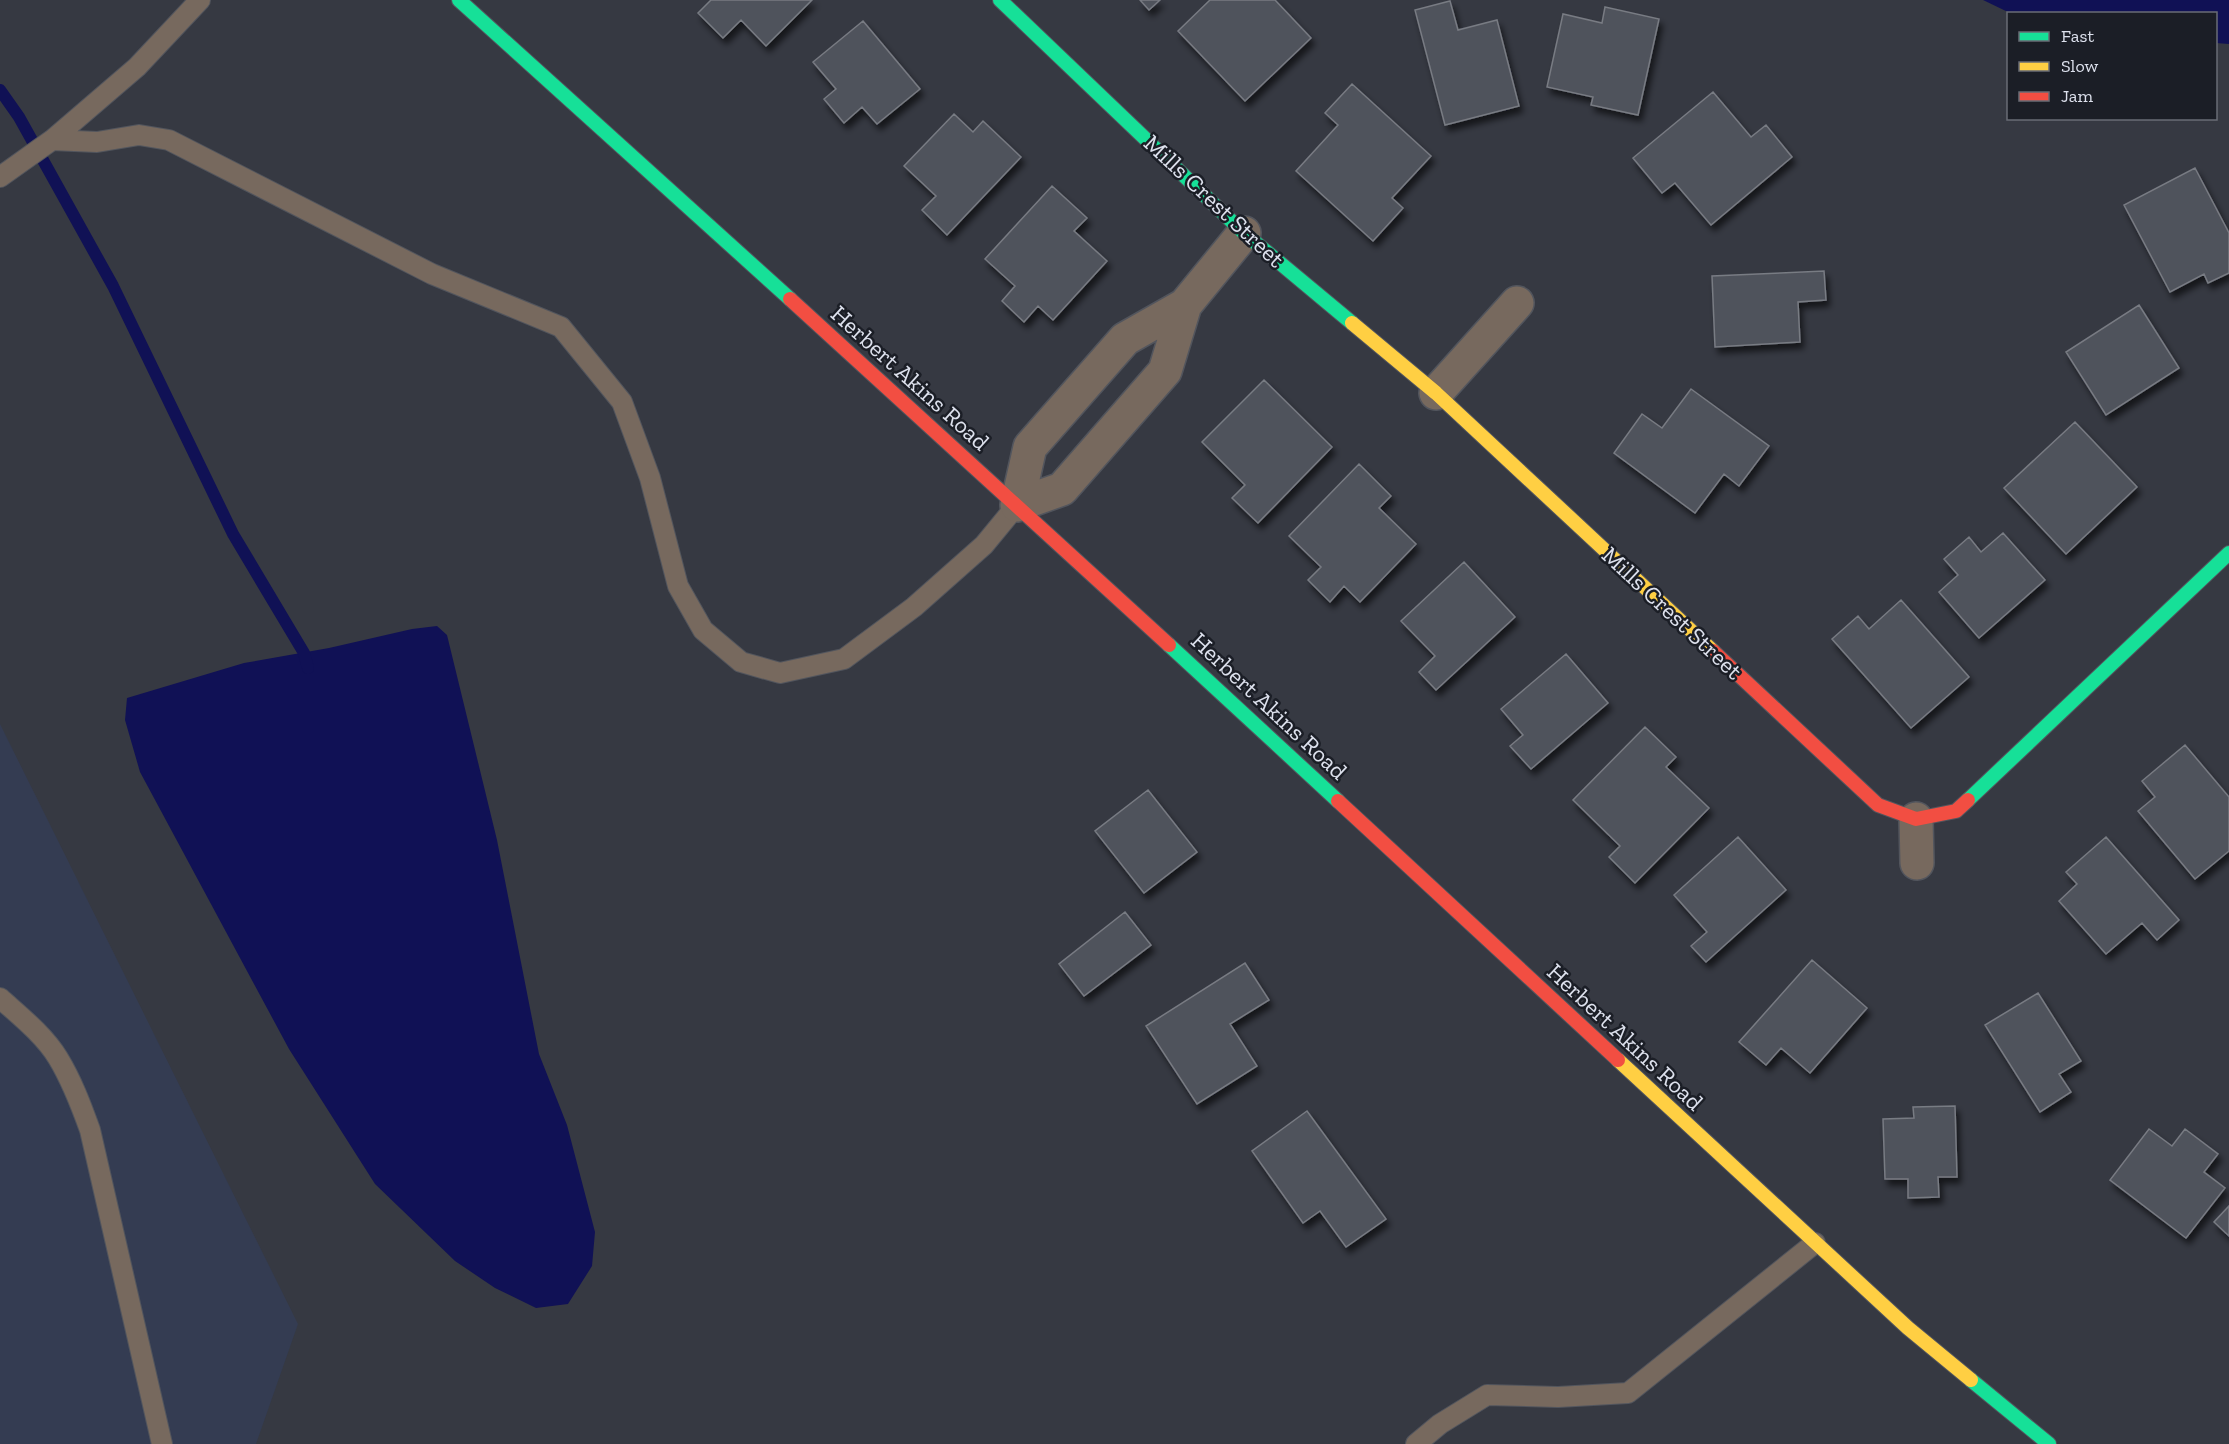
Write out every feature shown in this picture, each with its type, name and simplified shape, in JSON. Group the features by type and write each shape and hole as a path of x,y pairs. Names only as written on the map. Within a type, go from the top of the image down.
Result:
{"street":[{"name":"Herbert Akins Road","path":"459,0 1017,505 1908,1328 2049,1444"},
{"name":"Mills Crest Street","path":"1000,0 1244,233 1436,393 1878,805 1916,819"},
{"path":"1017,505 1030,447 1125,339 1185,305 1244,233"},
{"path":"1436,393 1517,303"},
{"path":"1017,505 1062,489 1165,371 1185,305"},
{"path":"1917,863 1916,819 1956,811 2229,553"}],"lane":[{"path":"0,177 52,140 137,67 200,0"},
{"path":"52,140 97,142 139,135 169,140 432,274 561,327 622,402 650,478 678,586 703,630 741,662 780,673 844,659 914,607 984,545 1017,505"},
{"path":"0,998 57,1056 75,1087 90,1130 162,1444"},
{"path":"1416,1444 1440,1424 1487,1395 1558,1397 1628,1393 1815,1243"}],"shaded area":[{"path":"1983,0 2229,0 2229,44 2217,43 2217,12 2008,12"},
{"path":"437,626 447,635 497,840 539,1054 567,1125 595,1232 592,1266 568,1304 536,1308 495,1288 455,1261 375,1184 289,1049 140,772 125,720 127,698 244,663"},
{"path":"0,724 298,1324 256,1444 0,1444"}],"building":[{"path":"711,0 812,0 766,46 741,20 723,38 698,13"},
{"path":"1140,0 1160,0 1149,10"},
{"path":"1210,0 1275,0 1311,38 1245,101 1178,31"},
{"path":"1450,1 1458,30 1497,20 1519,106 1445,125 1415,10"},
{"path":"1605,7 1659,19 1638,115 1591,105 1593,97 1547,87 1563,14 1602,23"},
{"path":"863,21 920,89 877,124 862,107 844,123 824,99 836,89 813,62"},
{"path":"1352,84 1431,156 1392,198 1403,208 1373,241 1296,171 1338,125 1325,113"},
{"path":"1713,92 1751,137 1766,125 1792,157 1711,225 1675,183 1662,193 1633,158"},
{"path":"954,114 973,132 983,121 1021,157 947,235 922,210 936,196 904,166"},
{"path":"2195,168 2229,233 2229,273 2208,283 2204,274 2170,292 2124,205"},
{"path":"1052,186 1087,218 1074,231 1107,261 1053,320 1038,306 1024,322 1002,301 1015,286 985,259"},
{"path":"1824,271 1826,300 1798,302 1800,342 1715,347 1712,276"},
{"path":"2139,305 2179,368 2106,415 2066,352"},
{"path":"1264,380 1332,447 1258,523 1232,498 1245,485 1202,442"},
{"path":"1691,389 1769,446 1739,486 1724,474 1695,513 1614,453 1642,414 1662,428"},
{"path":"2075,422 2137,487 2066,554 2004,488"},
{"path":"1359,464 1391,496 1379,508 1416,544 1360,602 1344,586 1330,602 1308,580 1321,567 1289,536"},
{"path":"2003,533 2045,580 1979,638 1939,592 1958,575 1944,559 1969,537 1981,552"},
{"path":"1464,562 1515,617 1436,690 1419,672 1435,656 1401,621"},
{"path":"1901,600 1969,677 1911,728 1832,639 1858,616 1869,629"},
{"path":"1566,654 1608,703 1531,769 1510,746 1523,735 1501,709"},
{"path":"1645,727 1676,757 1666,767 1709,808 1635,883 1609,857 1620,846 1573,800"},
{"path":"2185,745 2229,797 2229,851 2195,879 2138,811 2155,797 2142,781"},
{"path":"1148,790 1197,852 1144,893 1095,831"},
{"path":"1738,837 1786,890 1706,962 1691,946 1707,932 1674,895"},
{"path":"2106,837 2179,920 2157,940 2142,923 2106,954 2059,901 2077,884 2066,872"},
{"path":"1125,912 1151,945 1084,996 1059,964"},
{"path":"1812,960 1867,1008 1810,1073 1781,1048 1766,1065 1739,1042"},
{"path":"1245,963 1269,1000 1230,1024 1257,1066 1197,1104 1146,1026"},
{"path":"2038,993 2081,1061 2059,1074 2071,1092 2040,1112 1985,1025"},
{"path":"1955,1106 1957,1177 1938,1177 1939,1197 1908,1198 1908,1179 1885,1179 1883,1119 1914,1118 1913,1107"},
{"path":"1307,1111 1386,1219 1346,1247 1320,1211 1303,1223 1252,1151"},
{"path":"2149,1129 2172,1146 2185,1129 2218,1154 2204,1172 2225,1188 2186,1238 2110,1180"},
{"path":"2229,1206 2229,1236 2214,1222"}],"waterway":[{"path":"0,90 19,117 113,286 233,534 304,653 308,668"}],"traffic: fast":[{"path":"459,0 790,299"},
{"path":"1000,0 1244,233 1352,323"},
{"path":"1968,800 2229,553"},
{"path":"1169,645 1338,801"},
{"path":"1971,1380 2049,1444"}],"traffic: slow":[{"path":"1352,323 1436,393 1713,651"},
{"path":"1618,1060 1908,1328 1971,1380"}],"traffic: jam":[{"path":"790,299 1169,645"},
{"path":"1713,651 1878,805 1916,819 1956,811 1968,800"},
{"path":"1338,801 1618,1060"}]}
